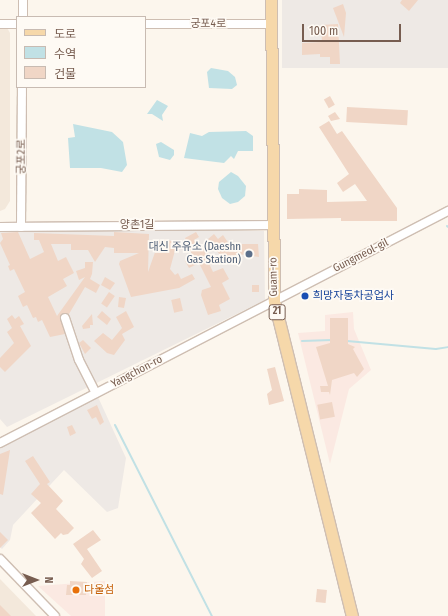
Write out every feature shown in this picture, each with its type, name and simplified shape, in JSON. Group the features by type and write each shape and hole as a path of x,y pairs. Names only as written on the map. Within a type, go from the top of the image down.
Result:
{"main road":[{"name":"Guam-ro","path":"271,0 274,301 352,616"}],"street":[{"path":"23,0 23,16"},
{"path":"0,24 16,24"},
{"name":"궁포4로","path":"146,24 271,24"},
{"name":"궁포2로","path":"22,88 22,227"},
{"name":"Gungmeol-gil","path":"274,301 448,211"},
{"name":"양촌1길","path":"0,227 273,225"},
{"name":"Yangchon-ro","path":"0,444 274,301"},
{"path":"65,318 79,360 96,394"},
{"path":"0,559 55,616"}],"shaded area":[{"path":"282,0 448,0 448,68 282,68"},
{"path":"0,25 6,26 10,33 10,201 5,209 0,211"},
{"path":"0,231 264,231 265,300 7,427 0,419"},
{"path":"353,312 354,329 371,370 349,389 330,464 298,333 325,331 325,315"},
{"path":"98,397 126,458 118,508 107,512 64,470 13,525 10,540 2,549 0,547 0,448"},
{"path":"0,579 36,616 0,616"},
{"path":"105,581 105,616 71,616 38,586"}],"water":[{"path":"211,68 228,71 235,77 237,85 232,89 209,88 207,72"},
{"path":"157,100 168,106 162,115 163,121 152,114 147,114"},
{"path":"73,124 112,132 123,142 127,165 122,172 101,168 70,168 68,138 75,137"},
{"path":"246,131 253,136 253,151 238,151 234,159 231,156 224,163 184,158 190,133 202,136 209,132"},
{"path":"161,142 174,150 174,155 170,160 159,157 156,144"},
{"path":"231,172 238,176 246,186 245,196 238,202 230,204 222,198 218,189 219,182"}],"building":[{"path":"402,0 418,0 409,11 400,3"},
{"path":"343,4 346,13 344,37 333,8"},
{"path":"338,24 340,64 330,64 330,57 320,57 320,54 302,55 302,43 322,42 321,25"},
{"path":"330,96 335,105 329,108 324,99"},
{"path":"347,107 408,110 407,125 346,122"},
{"path":"335,112 340,119 331,121 328,116"},
{"path":"329,121 337,134 342,131 397,208 397,221 341,221 341,218 287,219 287,194 299,194 299,189 327,190 327,202 367,201 355,184 343,192 337,183 349,174 319,127"},
{"path":"18,232 30,259 44,252 39,240 34,240 34,233 114,236 114,232 149,234 148,272 159,241 164,242 165,239 177,243 170,269 175,275 178,273 181,279 192,274 195,279 179,288 131,297 119,264 120,261 139,253 114,253 114,248 105,247 95,262 88,250 71,250 71,244 51,244 58,261 66,257 74,273 63,279 67,286 48,297 57,316 85,277 79,280 76,271 85,268 85,262 93,262 90,279 100,285 96,293 85,287 69,314 64,313 60,317 65,334 50,337 42,320 38,322 36,317 33,318 27,305 23,307 18,296 25,292 14,269 10,271 8,266 10,265 0,243 3,239 1,233"},
{"path":"196,232 199,237 194,240 199,251 205,248 209,255 206,257 213,272 223,268 229,279 222,283 230,299 219,305 221,311 208,315 201,295 202,290 211,287 199,263 189,268 185,261 193,257 185,238"},
{"path":"214,234 218,239 223,235 229,244 258,244 259,257 237,254 226,263 208,239"},
{"path":"105,277 115,283 110,290 101,285"},
{"path":"252,285 259,285 259,292 252,292"},
{"path":"109,292 115,296 107,308 101,304"},
{"path":"119,297 126,298 124,308 118,307"},
{"path":"180,298 183,311 174,313 171,300"},
{"path":"102,311 111,319 107,325 97,317"},
{"path":"126,311 134,327 122,334 125,340 114,355 107,353 94,341 103,333 112,340 122,328 116,317"},
{"path":"92,314 93,325 90,325 90,328 83,329 82,326"},
{"path":"12,315 15,319 19,316 24,324 20,326 31,346 5,372 0,367 0,358 14,343 7,332 12,328 7,319"},
{"path":"330,318 348,318 348,344 355,347 353,349 364,369 357,377 354,373 332,380 330,395 329,392 321,392 320,386 328,386 316,347 330,343"},
{"path":"83,340 91,348 85,354 79,343"},
{"path":"275,367 284,401 269,405 267,394 272,390 267,369"},
{"path":"332,402 335,417 320,420 317,405"},
{"path":"97,405 104,422 100,425 96,417 92,419 87,410"},
{"path":"72,425 76,433 70,436 67,427"},
{"path":"10,450 3,495 0,494 0,454"},
{"path":"33,456 50,482 47,484 63,501 56,509 74,528 68,534 63,535 61,533 55,539 31,513 41,503 31,494 40,484 25,461"},
{"path":"93,530 101,540 87,549 102,571 92,578 81,564 84,559 73,544"},
{"path":"0,532 8,540 0,548"},
{"name":"다울섬","path":"70,581 87,582 86,595 66,595 67,585 70,585"},
{"path":"317,589 327,590 326,603 316,602"},
{"path":"0,605 11,616 0,616"}],"waterway":[{"path":"302,341 332,340"},
{"path":"347,341 436,349 448,347"},
{"path":"115,425 212,616"}],"place":[{"name":"대신 주유소 (Daeshn Gas Station)","path":"249,254"},
{"name":"희망자동차공업사","path":"305,296"},
{"name":"다울섬","path":"76,590"}]}
